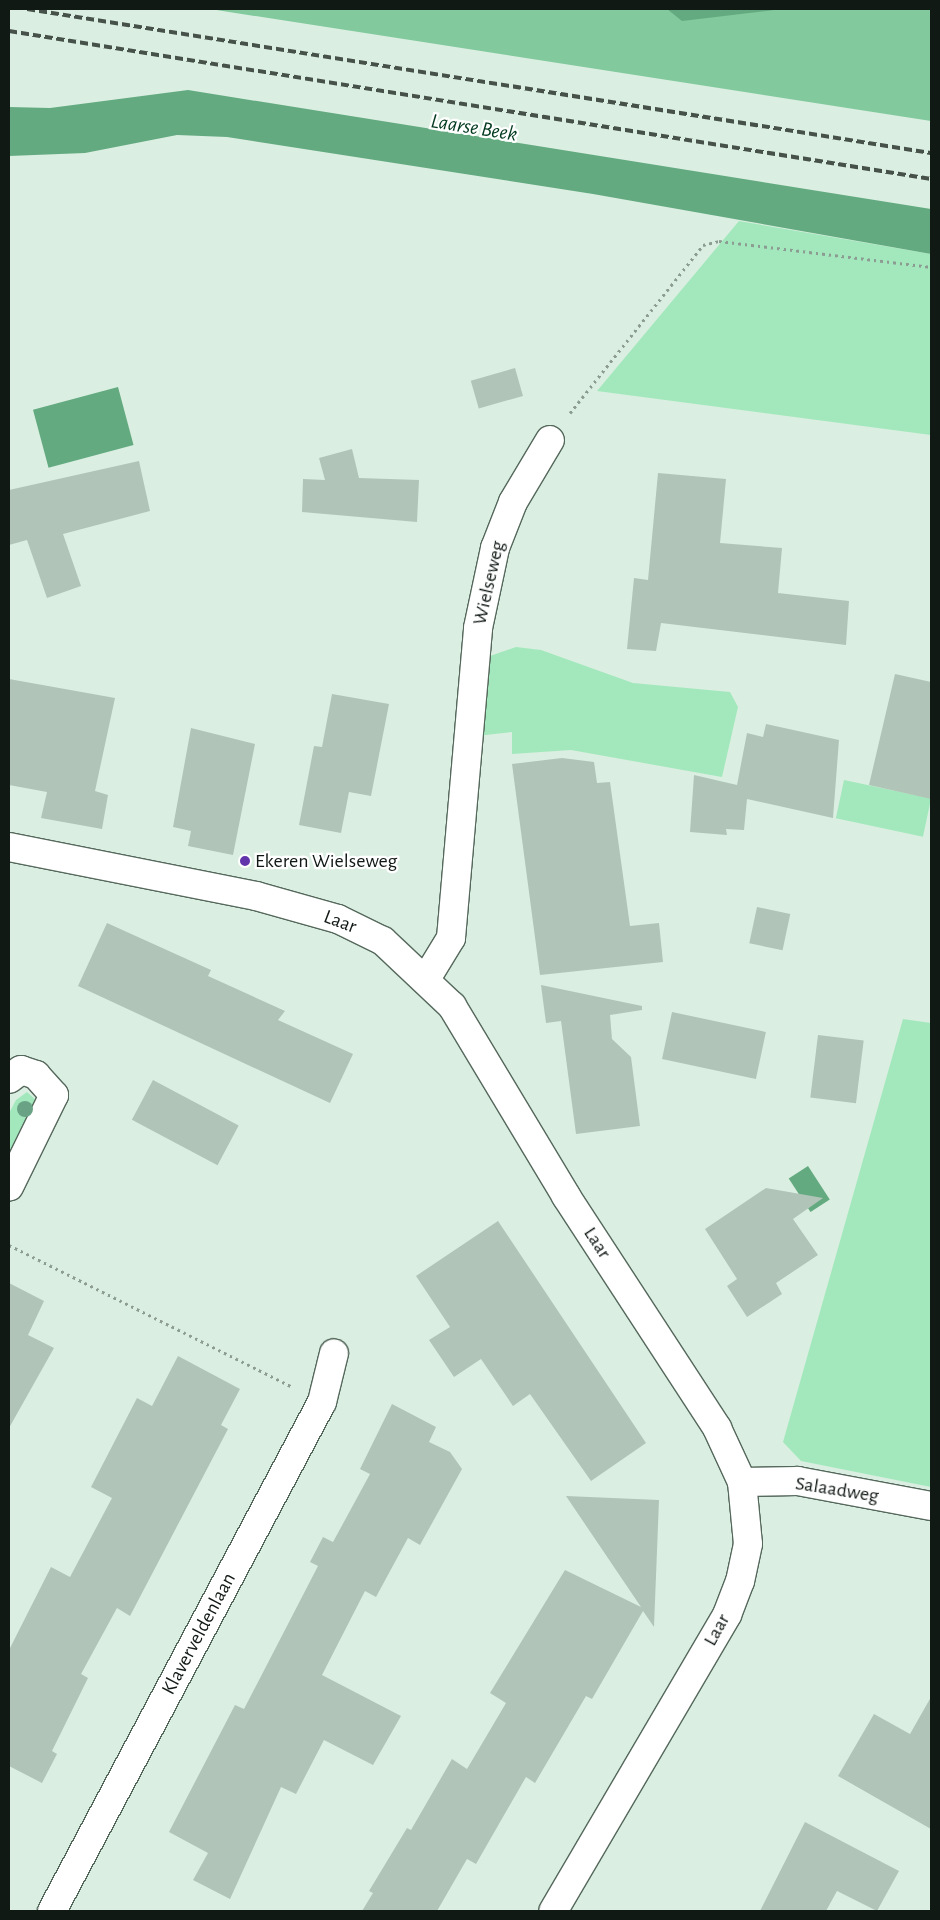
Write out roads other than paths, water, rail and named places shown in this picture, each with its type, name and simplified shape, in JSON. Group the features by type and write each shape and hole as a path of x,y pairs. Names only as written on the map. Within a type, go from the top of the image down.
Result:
{"street":[{"name":"Wielseweg","path":"426,979 451,938 478,628 495,548 513,502 550,440"},
{"name":"Laar","path":"9,847 256,896 338,920 383,941 426,979 452,1006 566,1196 716,1428 742,1482 748,1544 727,1615 553,1911"},
{"path":"9,1079 21,1070 36,1075 54,1095 9,1187"},
{"name":"Klaverveldenlaan","path":"52,1911 322,1402 334,1353"},
{"name":"Salaadweg","path":"742,1482 798,1481 931,1506"}],"railway":[{"path":"27,9 931,153"},
{"path":"9,31 931,179"}],"place":[{"name":"Ekeren Wielseweg","path":"245,861"}],"water label":[{"name":"Laarse Beek","path":"474,128"}]}
